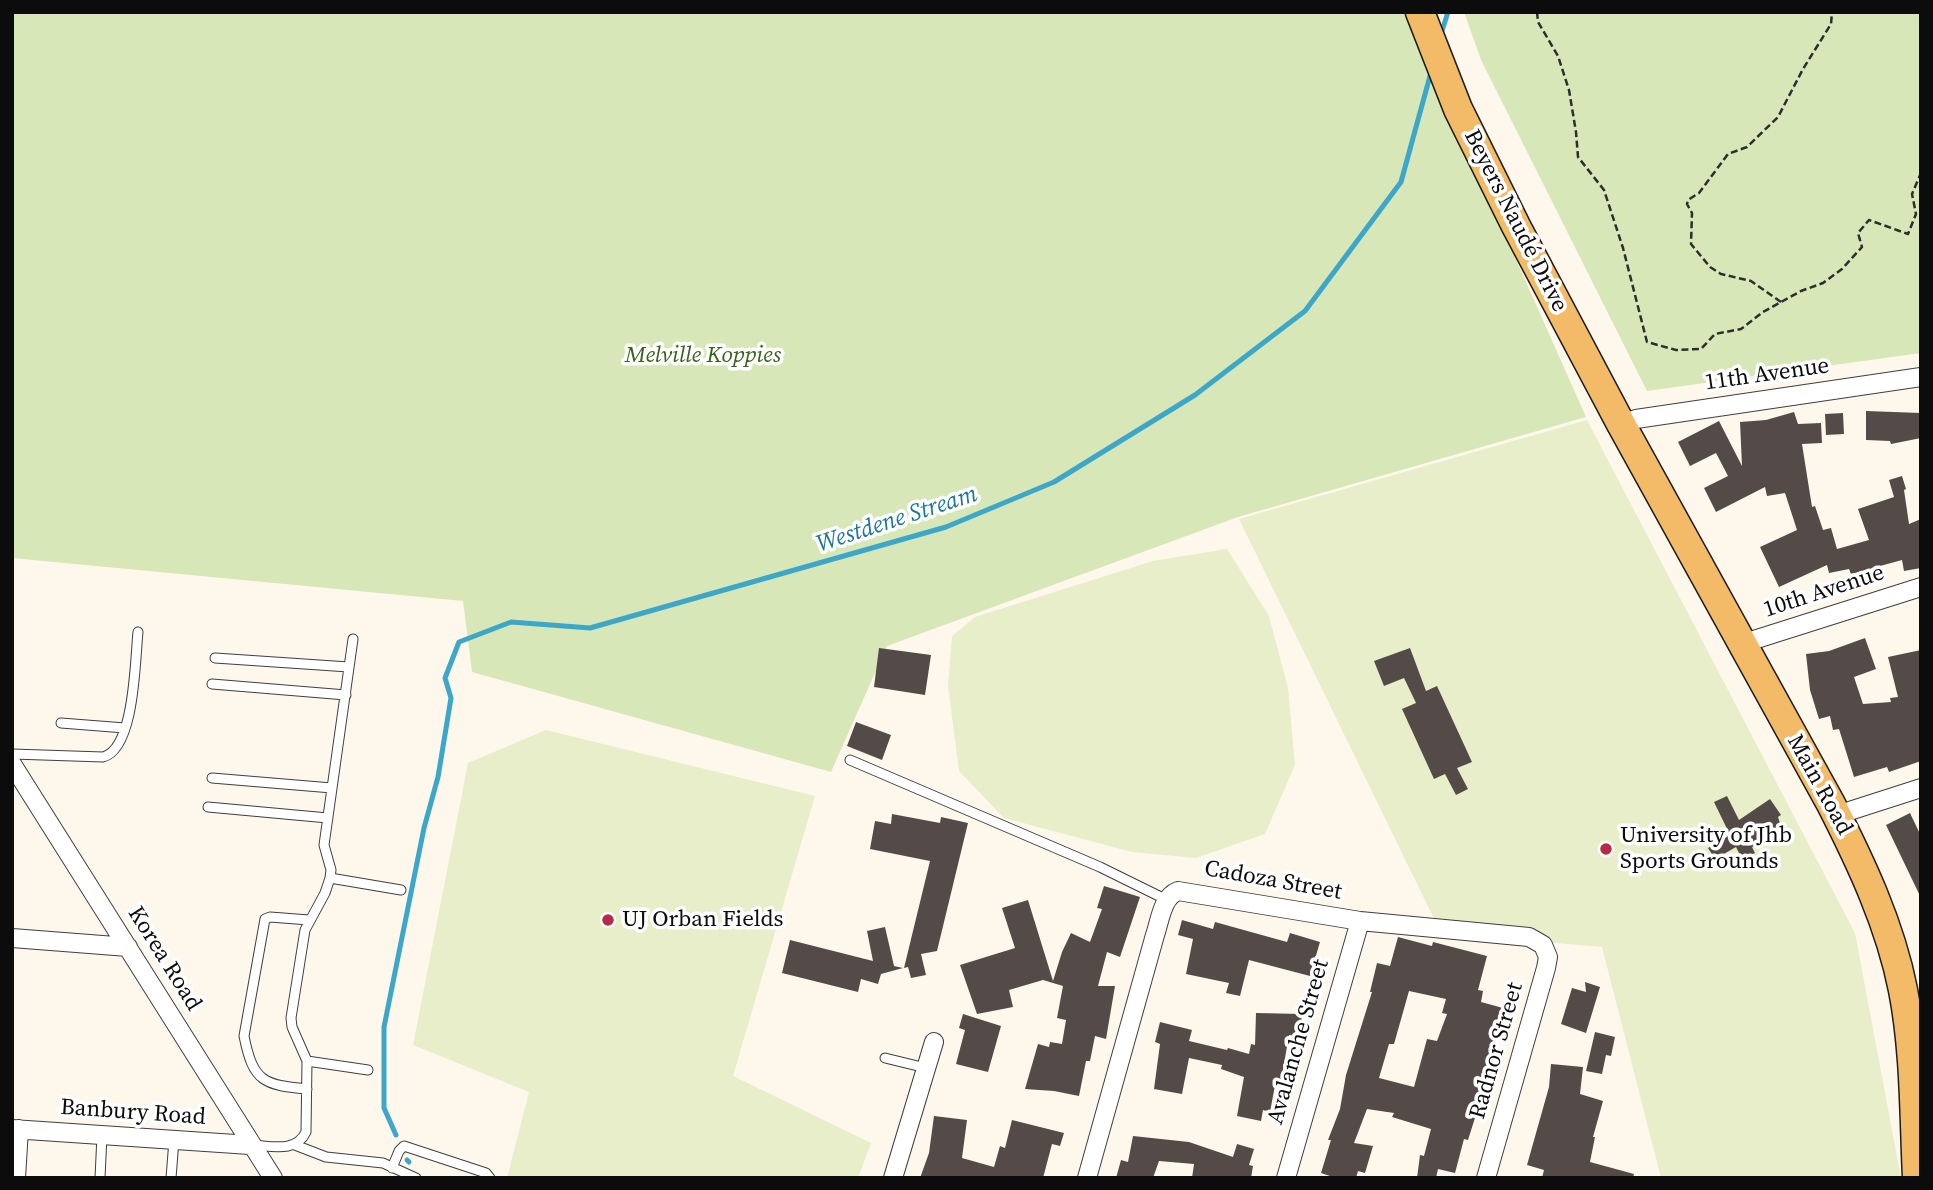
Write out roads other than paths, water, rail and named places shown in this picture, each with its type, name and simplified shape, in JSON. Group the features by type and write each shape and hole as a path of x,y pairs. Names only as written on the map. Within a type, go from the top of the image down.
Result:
{"main road":[{"name":"Beyers Naudé Drive","path":"1420,12 1443,74 1479,154 1629,422"},
{"name":"Beyers Naudé Drive","path":"1433,12 1490,148 1629,422"},
{"name":"Main Road","path":"1629,422 1843,813 1858,858 1914,988 1921,1049"},
{"name":"Main Road","path":"1914,988 1911,1061 1917,1178"}],"street":[{"name":"11th Avenue","path":"1629,422 1921,377"},
{"name":"10th Avenue","path":"1748,642 1921,587"},
{"name":"Korea Road","path":"13,761 273,1178"},
{"path":"1843,813 1921,788"},
{"name":"Cadoza Street","path":"1167,900 1172,893 1190,892 1360,921 1537,940"},
{"path":"1087,1178 1167,900"},
{"name":"Avalanche Street","path":"1286,1178 1360,921"},
{"path":"12,938 128,947"},
{"name":"Radnor Street","path":"1486,1178 1546,968 1546,951 1537,940"},
{"path":"893,1178 934,1042"},
{"path":"16,1129 16,1178"},
{"name":"Banbury Road","path":"16,1129 250,1145"}],"lane":[{"path":"13,761 103,757 113,752 130,716 138,632"},
{"path":"250,1145 295,1145 302,1140 306,1132 307,1061 292,1027 291,1018 305,930 326,892 330,878 331,870 324,845 353,639"},
{"path":"215,658 349,667"},
{"path":"212,684 346,695"},
{"path":"61,723 125,728"},
{"path":"850,760 1092,863 1167,900"},
{"path":"212,778 332,788"},
{"path":"208,807 328,818"},
{"path":"330,878 401,890"},
{"path":"307,1088 274,1086 266,1081 255,1071 244,1037 265,919 270,917 309,920"},
{"path":"885,1059 926,1068"},
{"path":"307,1061 368,1069"},
{"path":"100,1178 102,1135"},
{"path":"172,1178 174,1140"},
{"path":"295,1145 326,1157 377,1162 415,1178"},
{"path":"392,1168 404,1146 486,1173 490,1178"}],"waterway":[{"name":"Westdene Stream","path":"1441,34 1448,12"},
{"name":"Westdene Stream","path":"396,1135 384,1108 384,1027 424,828 438,777 451,698 445,678 459,642 511,622 590,628 946,527 1054,482 1195,395 1305,311 1401,182 1430,76"}],"place":[{"name":"University of Jhb Sports Grounds","path":"1606,849"},
{"name":"UJ Orban Fields","path":"608,920"}],"park label":[{"name":"Melville Koppies","path":"703,356"}]}
